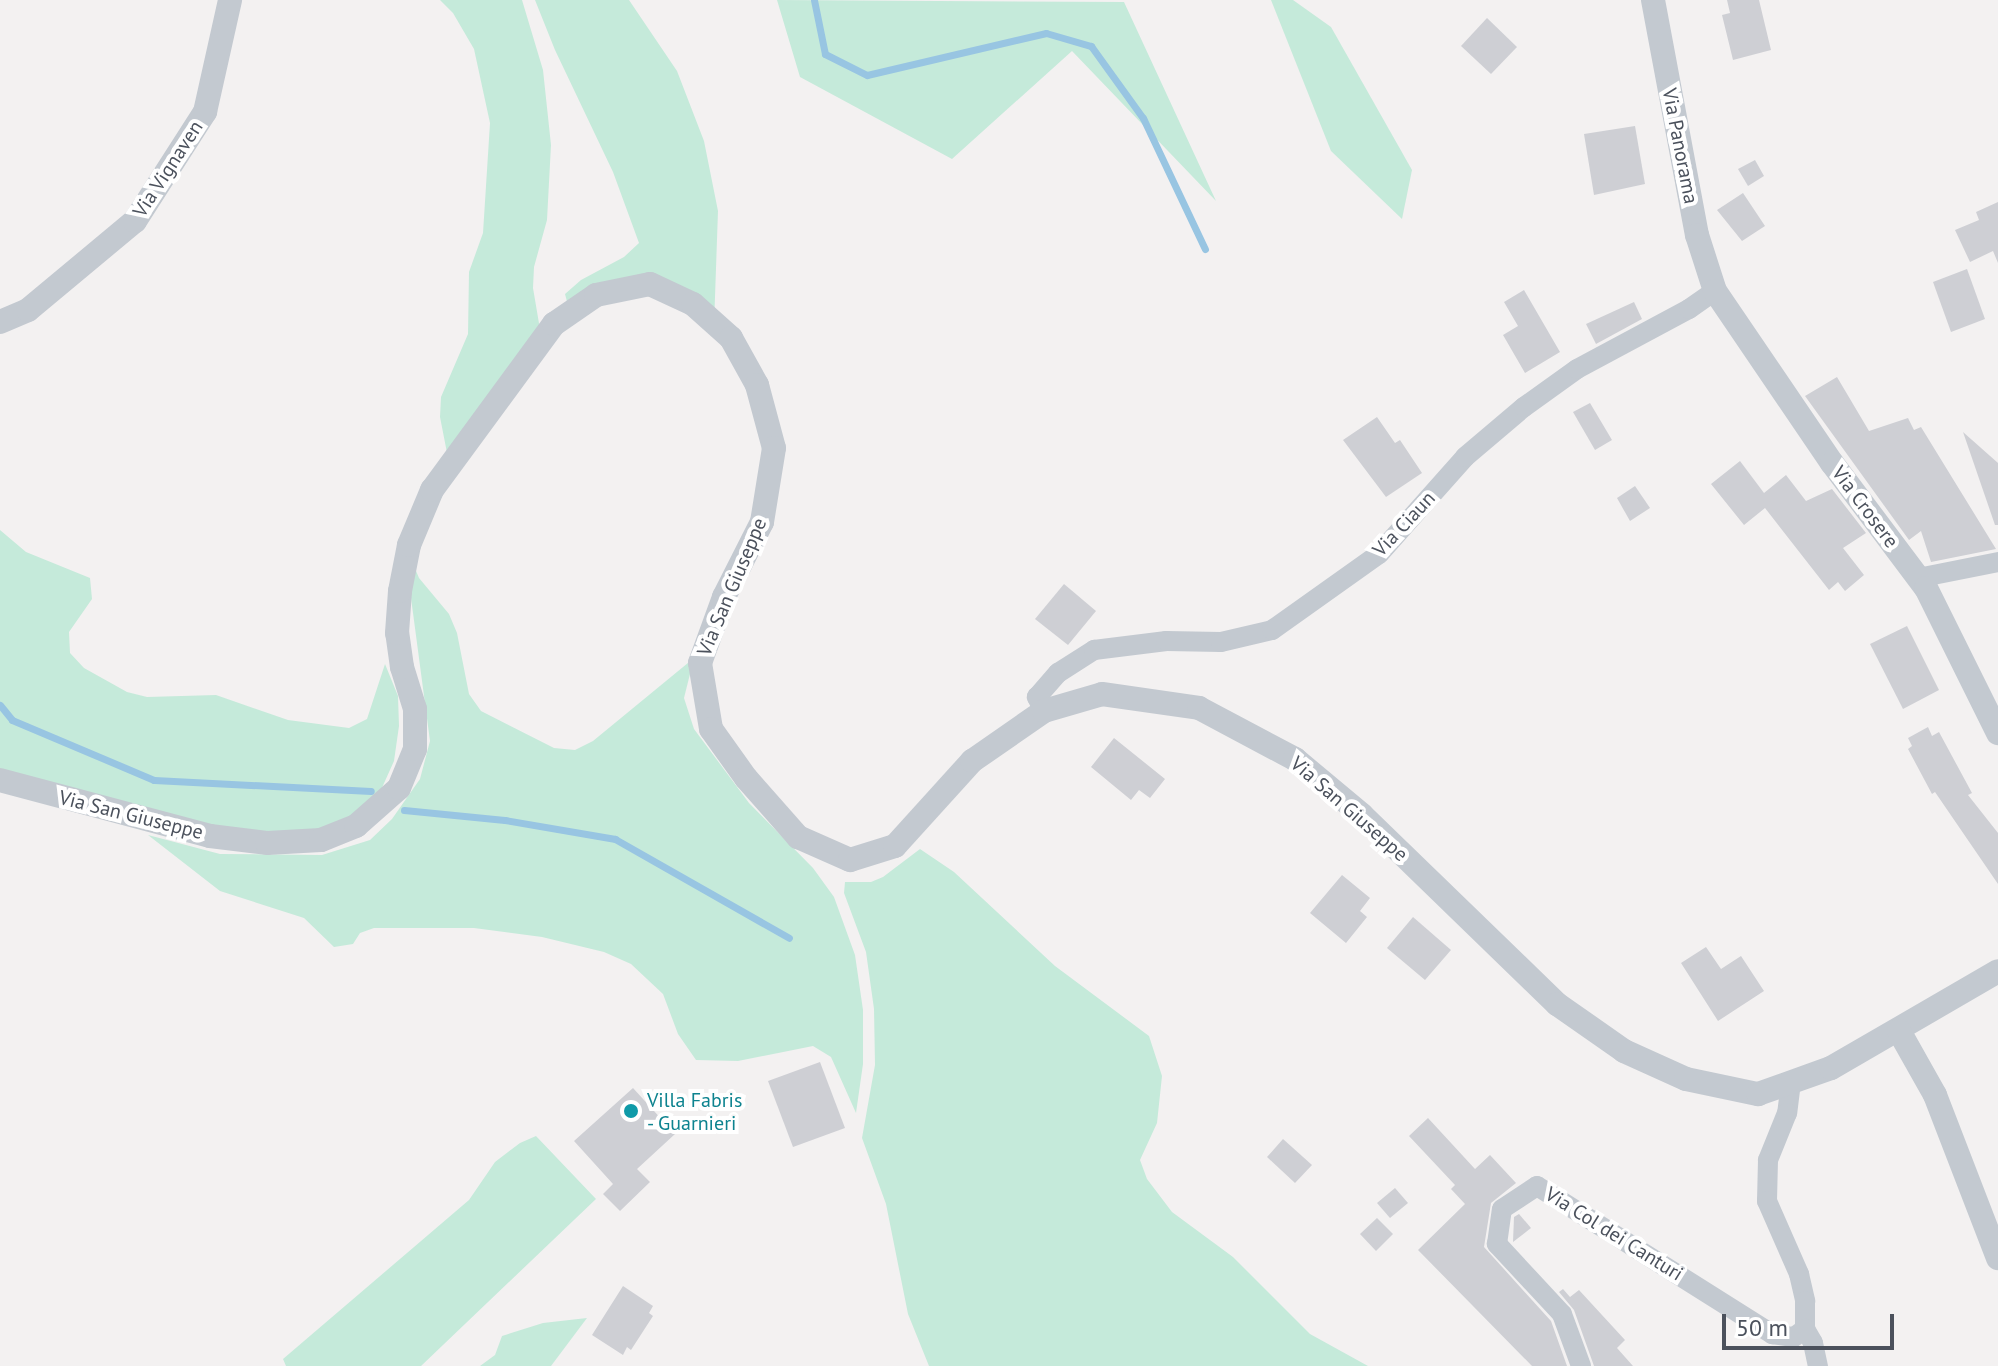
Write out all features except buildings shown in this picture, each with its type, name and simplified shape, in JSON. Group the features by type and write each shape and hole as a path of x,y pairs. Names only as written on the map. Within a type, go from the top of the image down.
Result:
{"street":[{"name":"Via Vignaven","path":"0,322 28,310 135,221 205,112 230,0"},
{"name":"Via Panorama","path":"1653,0 1697,235 1715,291"},
{"name":"Via San Giuseppe","path":"0,780 210,836 267,843 321,840 356,826 399,788 415,749 415,709 402,667 397,633 400,591 409,545 432,490 554,324 596,295 650,284 693,304 731,338 761,397 774,448 762,522 724,597 700,663 711,729 746,778 798,837 850,860 895,846 972,761 1044,711 1102,694 1199,708 1295,759 1362,815 1557,1004 1624,1051 1686,1079 1758,1094 1831,1068 1998,971"},
{"name":"Via Crosere","path":"1715,291 1832,463 1918,578 1998,733"},
{"name":"Via Ciaun","path":"1044,711 1037,697 1058,673 1094,650 1166,641 1221,642 1272,630 1379,554 1465,457 1524,407 1577,369 1689,309 1715,291"},
{"path":"1918,578 1998,562"},
{"path":"1899,1031 1935,1095 1998,1258"},
{"path":"1791,1082 1787,1113 1768,1160 1767,1201 1799,1274 1805,1301 1805,1329 1813,1343 1818,1366"},
{"name":"Via Col dei Canturi","path":"1581,1366 1562,1314 1497,1244 1502,1209 1537,1186 1772,1334 1794,1337 1805,1329"}],"green space":[{"path":"440,0 522,0 543,70 551,145 547,220 534,267 533,288 542,341 448,458 440,417 441,397 468,334 469,272 483,233 490,123 474,49 453,13"},
{"path":"535,0 629,0 677,71 704,141 718,211 714,326 662,290 570,313 565,294 581,280 624,257 639,243 613,172 555,50"},
{"path":"777,0 1124,2 1216,201 1072,51 952,159 800,77"},
{"path":"1271,0 1293,0 1331,27 1412,170 1402,219 1331,151"},
{"path":"0,530 26,552 90,578 92,599 69,632 70,653 84,668 127,692 147,697 216,695 288,720 349,728 367,719 385,664 398,696 399,726 394,761 381,790 362,810 330,828 263,833 193,822 0,775"},
{"path":"411,559 419,578 449,614 457,633 469,694 481,711 554,748 575,750 593,741 694,658 684,698 694,729 749,803 813,868 834,897 855,955 863,1010 863,1064 856,1113 831,1057 813,1046 738,1061 696,1060 678,1034 663,994 631,964 604,952 542,937 474,928 374,928 360,933 353,944 334,947 304,918 220,891 148,835 220,854 322,855 370,840 392,819 420,779 430,741 411,598"},
{"path":"920,849 954,872 1055,966 1149,1036 1162,1076 1157,1123 1140,1160 1147,1179 1172,1212 1233,1257 1310,1334 1368,1366 929,1366 908,1314 886,1204 862,1138 875,1065 874,1009 866,952 844,893 845,882 871,882 883,877"},
{"path":"536,1136 596,1199 421,1366 286,1366 283,1359 469,1200 495,1162 520,1143"},
{"path":"587,1318 551,1366 480,1366 495,1355 502,1336 543,1323"}],"waterway":[{"path":"814,0 825,54 867,75 1046,33 1091,46 1143,118 1205,249"},
{"path":"0,705 12,720 154,780 371,791"},
{"path":"404,810 505,820 615,839 789,938"}],"place":[{"name":"Villa Fabris - Guarnieri","path":"631,1111"}]}
